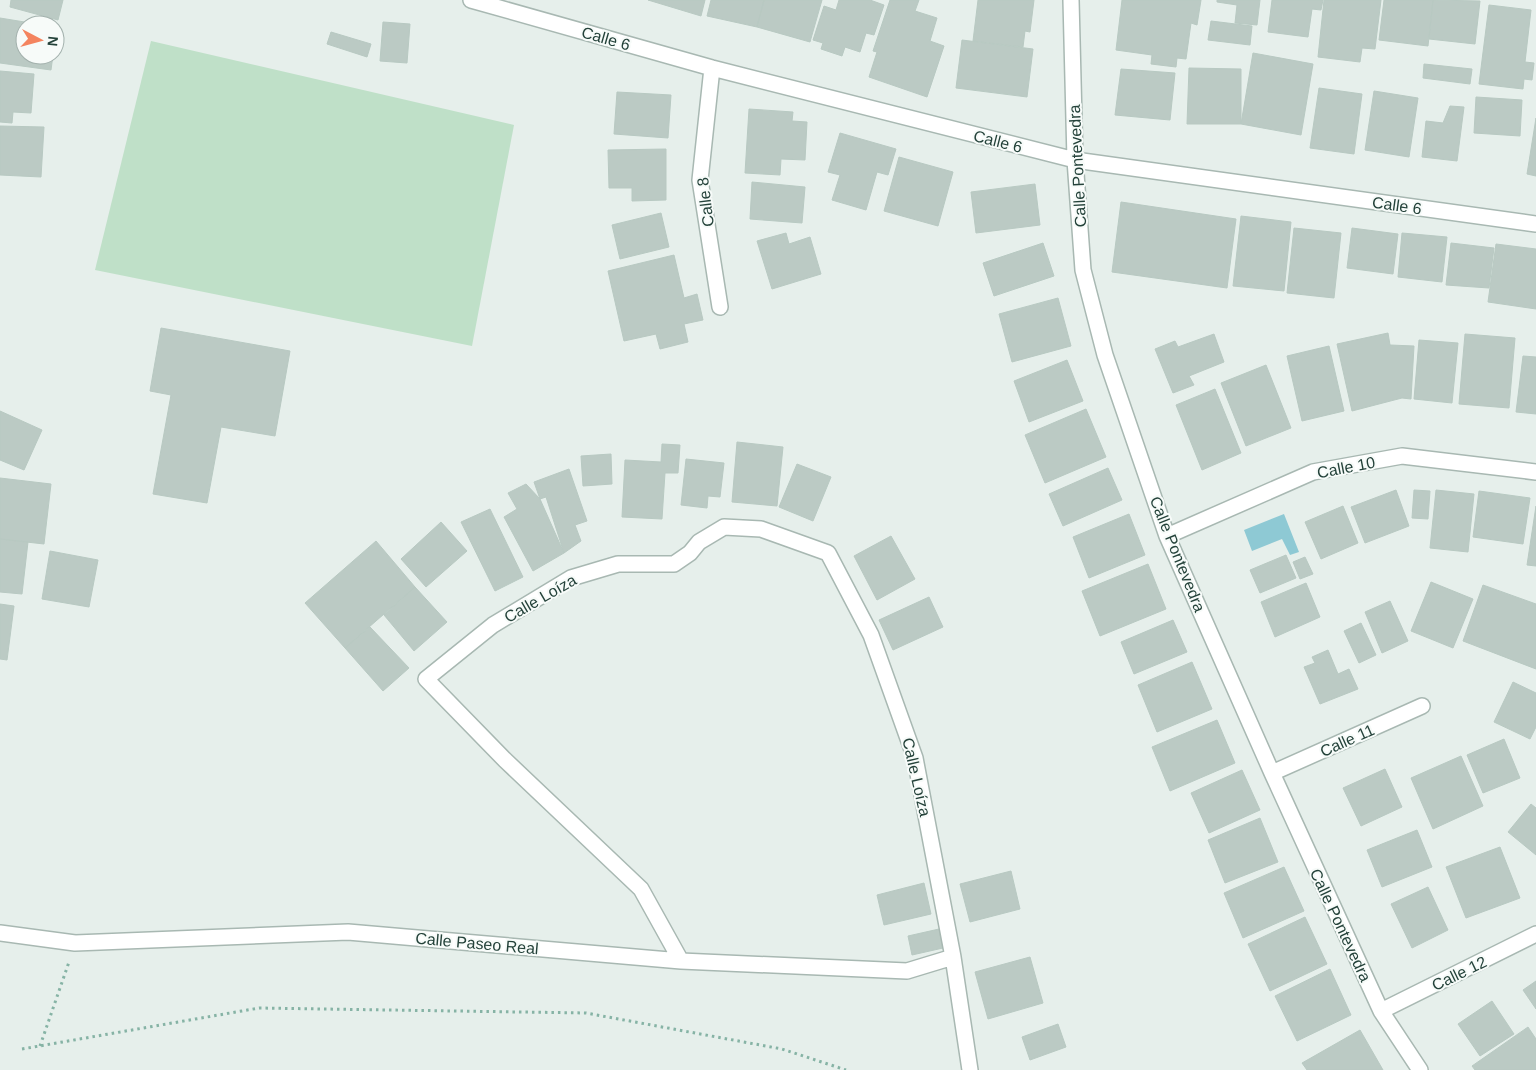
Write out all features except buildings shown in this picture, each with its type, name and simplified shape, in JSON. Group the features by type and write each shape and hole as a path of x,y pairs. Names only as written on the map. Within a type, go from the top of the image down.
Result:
{"street":[{"name":"Calle 6","path":"471,0 712,68 1075,160 1536,224"},
{"name":"Calle Pontevedra","path":"1071,0 1075,160 1083,270 1105,355 1167,536 1381,1012 1420,1070"},
{"name":"Calle 8","path":"712,68 700,180 720,307"},
{"name":"Calle 10","path":"1167,536 1313,472 1402,456 1536,472"},
{"name":"Calle Loíza","path":"681,961 641,889 505,760 426,679 493,625 571,578 618,564 674,564 690,553 699,542 724,527 761,529 828,553 871,635 915,758 953,957 970,1070"},
{"name":"Calle 11","path":"1272,773 1422,706"},
{"name":"Calle Paseo Real","path":"0,933 75,943 348,932 681,961 907,971 953,957"},
{"name":"Calle 12","path":"1381,1012 1536,934"}],"path":[{"path":"40,1046 75,943"},
{"path":"22,1049 259,1008 586,1013 782,1049 846,1070"}],"green space":[{"path":"151,41 514,125 472,346 95,270"}],"water":[{"path":"1284,514 1299,552 1290,555 1282,539 1252,551 1244,530"}]}
